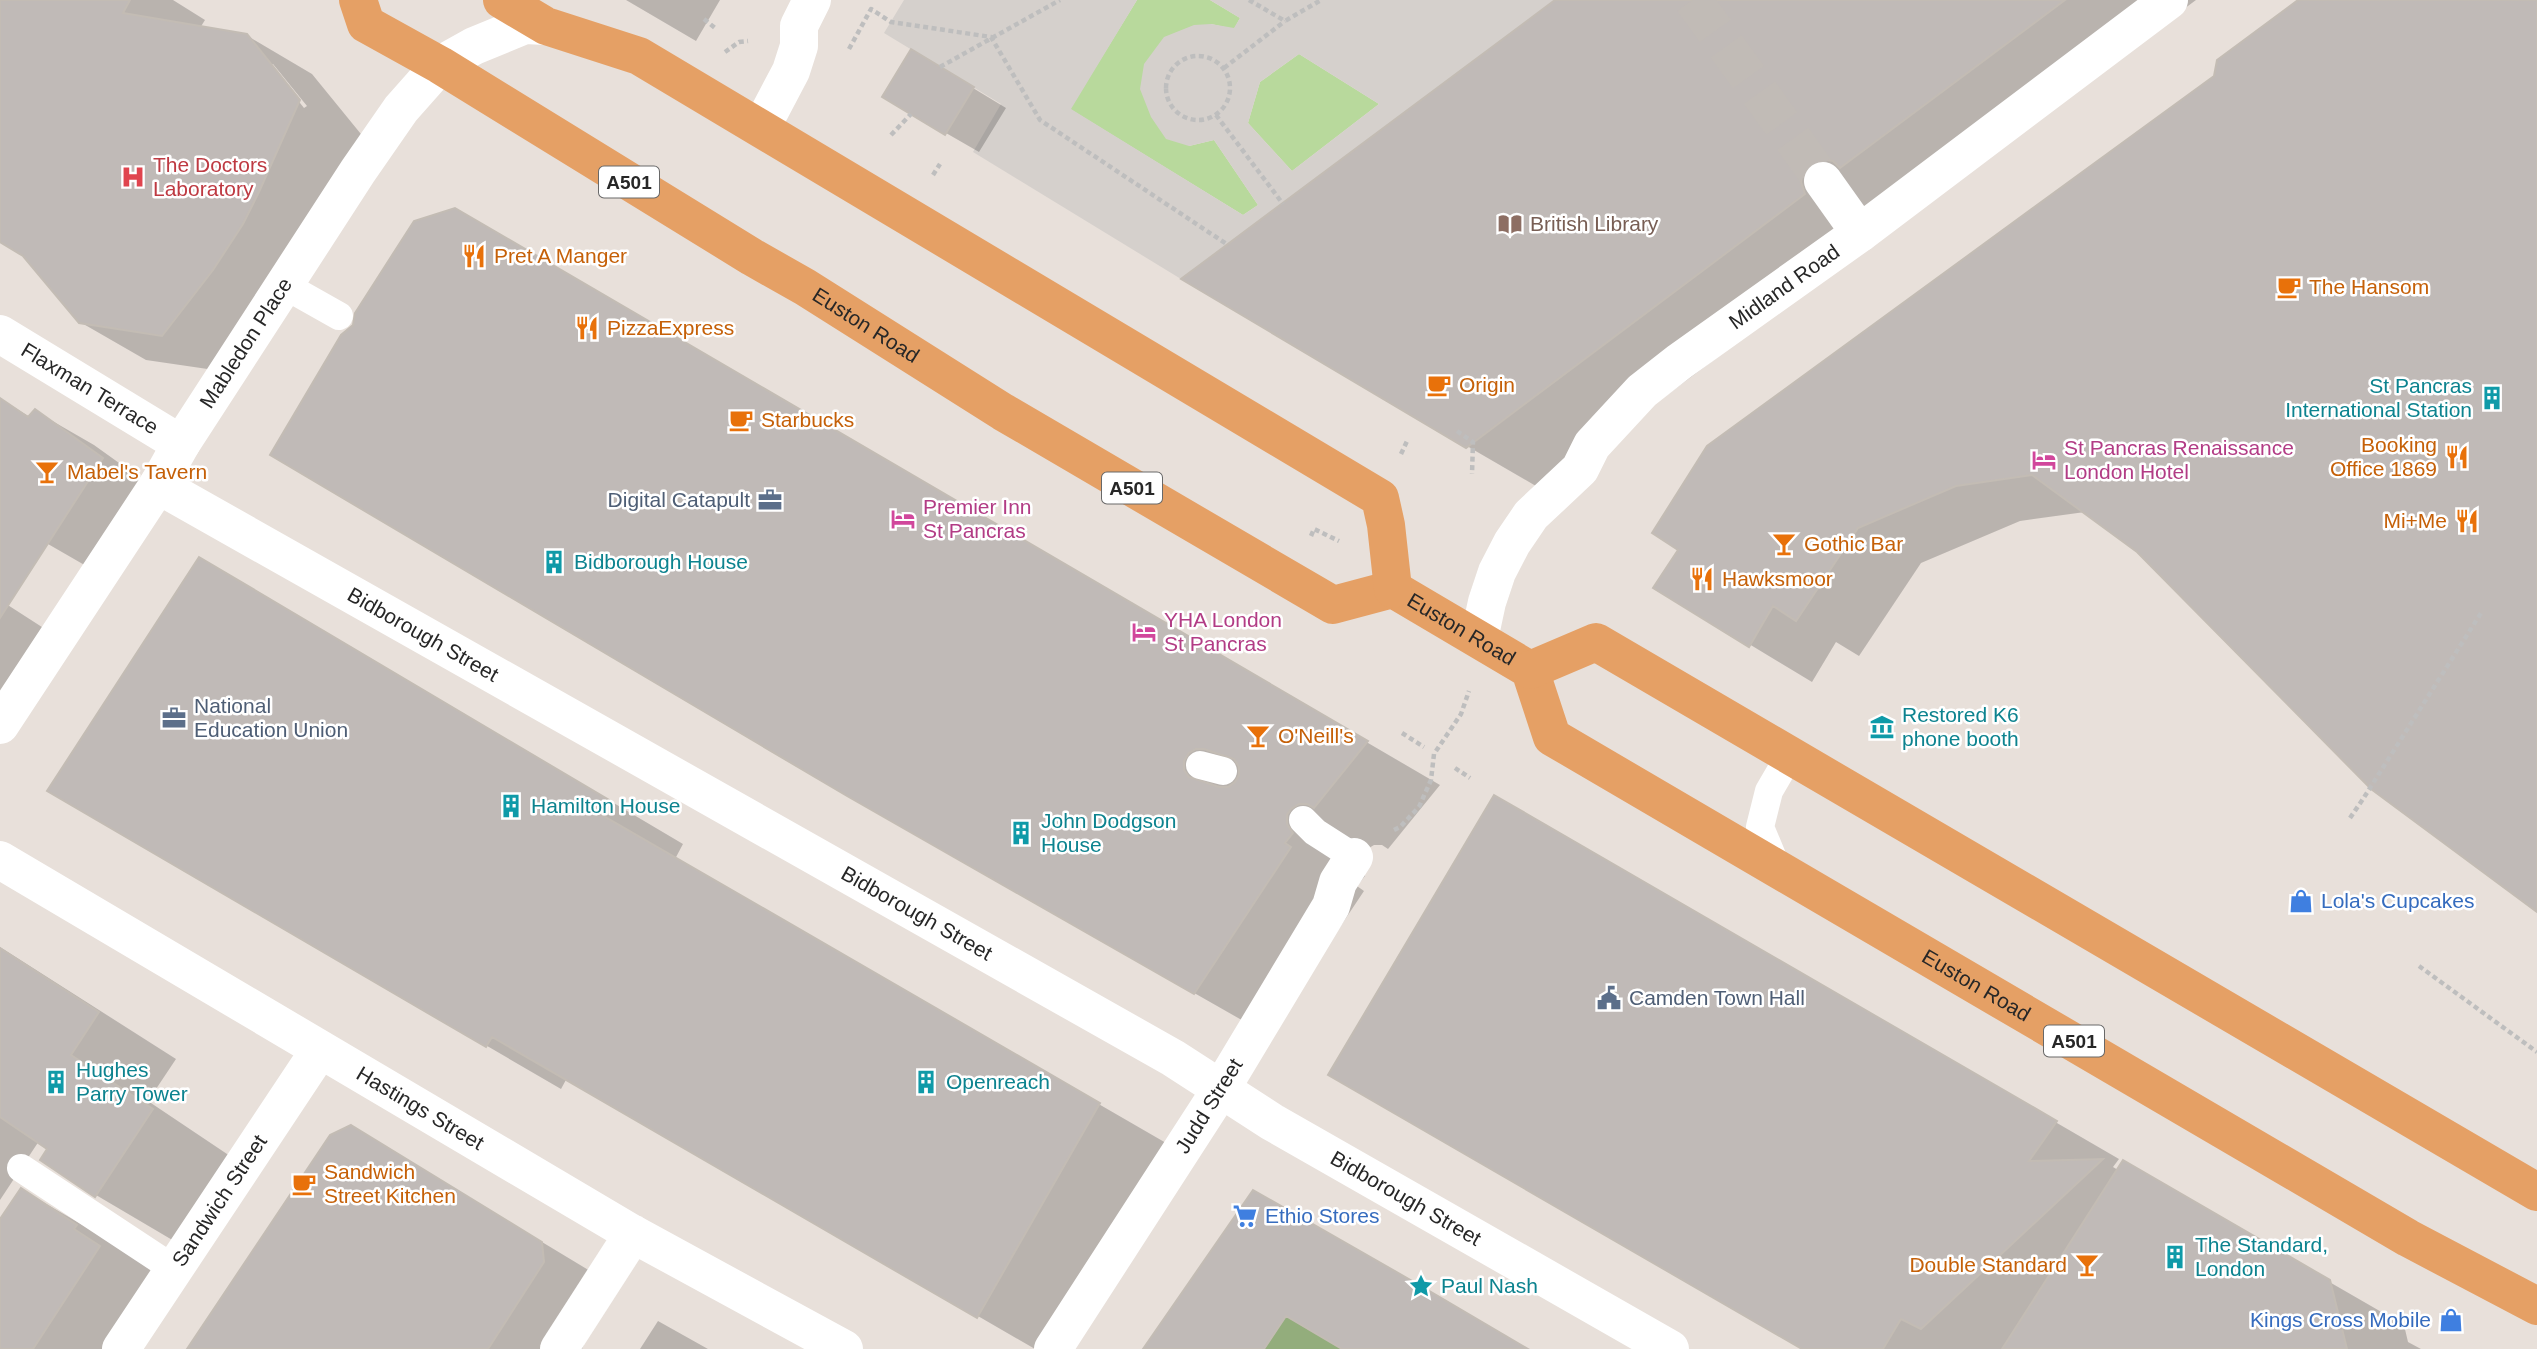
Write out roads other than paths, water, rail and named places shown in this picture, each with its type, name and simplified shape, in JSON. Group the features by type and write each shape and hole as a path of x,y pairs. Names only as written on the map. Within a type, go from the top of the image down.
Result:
{"highway":[{"name":"Euston Road","path":"358,0 366,23 440,65 805,287 1003,412 1333,605 1393,589 1479,639 1530,670 1552,737 2408,1238 2537,1306"},
{"name":"Euston Road","path":"502,0 546,26 639,56 1380,498 1386,525 1393,589"},
{"name":"Euston Road","path":"1530,670 1596,642 2537,1192"}],"street":[{"path":"761,128 791,71 799,47 799,26 812,0"},
{"name":"Midland Road","path":"1479,639 1490,592 1512,543 1531,515 1580,469 1592,445 1642,391 1860,233 2169,0"},
{"name":"Mabledon Place","path":"0,725 401,109 440,65 502,33 524,25 546,26"},
{"path":"1823,181 1860,233"},
{"name":"Flaxman Terrace","path":"0,334 181,444"},
{"name":"Bidborough Street","path":"158,485 1172,1058 1284,1129 1670,1349"},
{"name":"Judd Street","path":"1053,1349 1221,1089 1331,906 1338,882 1354,857"},
{"name":"Hastings Street","path":"0,860 319,1051 633,1234 844,1349"},
{"name":"Sandwich Street","path":"121,1349 319,1051"},
{"path":"559,1349 633,1234"}],"lane":[{"path":"285,285 339,316"},
{"path":"1777,868 1760,827 1769,791 1790,755"},
{"path":"1303,820 1315,832 1354,857"},
{"path":"21,1168 174,1269"}],"tunnel":[{"path":"1693,0 1823,181"}],"place":[{"name":"The Doctors Laboratory","path":"133,177"},
{"name":"British Library","path":"1510,224"},
{"name":"Pret A Manger","path":"474,256"},
{"name":"The Hansom","path":"2289,287"},
{"name":"PizzaExpress","path":"587,328"},
{"name":"Origin","path":"1439,385"},
{"name":"St Pancras International Station","path":"2492,398"},
{"name":"Starbucks","path":"741,420"},
{"name":"Booking Office 1869","path":"2457,457"},
{"name":"St Pancras Renaissance London Hotel","path":"2044,460"},
{"name":"Mabel's Tavern","path":"47,472"},
{"name":"Digital Catapult","path":"770,500"},
{"name":"Premier Inn St Pancras","path":"903,519"},
{"name":"Mi+Me","path":"2467,521"},
{"name":"Gothic Bar","path":"1784,544"},
{"name":"Bidborough House","path":"554,562"},
{"name":"Hawksmoor","path":"1702,579"},
{"name":"YHA London St Pancras","path":"1144,632"},
{"name":"National Education Union","path":"174,718"},
{"name":"Restored K6 phone booth","path":"1882,727"},
{"name":"O'Neill's","path":"1258,736"},
{"name":"Hamilton House","path":"511,806"},
{"name":"John Dodgson House","path":"1021,833"},
{"name":"Lola's Cupcakes","path":"2301,901"},
{"name":"Camden Town Hall","path":"1609,998"},
{"name":"Hughes Parry Tower","path":"56,1082"},
{"name":"Openreach","path":"926,1082"},
{"name":"Sandwich Street Kitchen","path":"304,1184"},
{"name":"Ethio Stores","path":"1245,1216"},
{"name":"The Standard, London","path":"2175,1257"},
{"name":"Double Standard","path":"2087,1265"},
{"name":"Paul Nash","path":"1421,1286"},
{"name":"Kings Cross Mobile","path":"2451,1320"}]}
